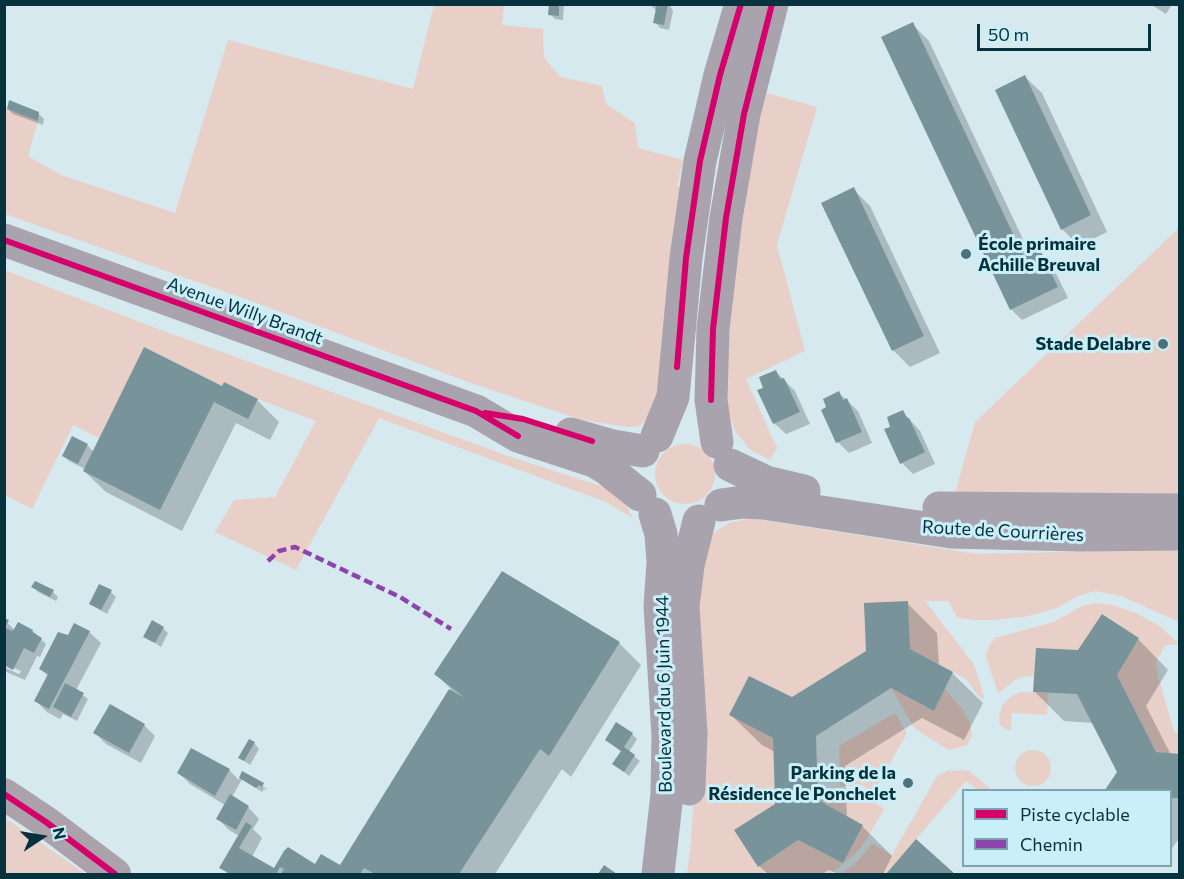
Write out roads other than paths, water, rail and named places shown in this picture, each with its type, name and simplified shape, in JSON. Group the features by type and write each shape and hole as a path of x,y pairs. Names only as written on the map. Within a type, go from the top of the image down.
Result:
{"main road":[{"path":"741,4 720,75 700,161 686,258 673,397 636,471 636,483 647,504 665,520 677,524 710,513 729,491 731,478 711,400 712,329 726,218 744,114 772,4"},
{"name":"Avenue Willy Brandt","path":"4,240 476,411 518,435 594,461 606,468 647,504"},
{"name":"Avenue Willy Brandt","path":"476,411 523,419 592,441 650,443"},
{"path":"650,443 678,428 688,428 699,431 723,453"},
{"name":"Route de Courrières","path":"723,453 766,482 809,492 951,510 1179,510"},
{"name":"Route de Courrières","path":"710,513 743,502 763,503 951,532 1078,535 1179,534"},
{"name":"Boulevard du 6 Juin 1944","path":"647,504 661,534 663,562 660,606 668,736 667,794 658,874"},
{"name":"Boulevard du 6 Juin 1944","path":"680,874 687,833 692,733 683,606 688,565 710,513"}],"street":[{"path":"4,794 46,822 115,874"}],"place":[{"name":"École primaire Achille Breuval","path":"966,254"},
{"name":"Stade Delabre","path":"1163,344"},
{"name":"Parking de la Résidence le Ponchelet","path":"908,783"}]}
